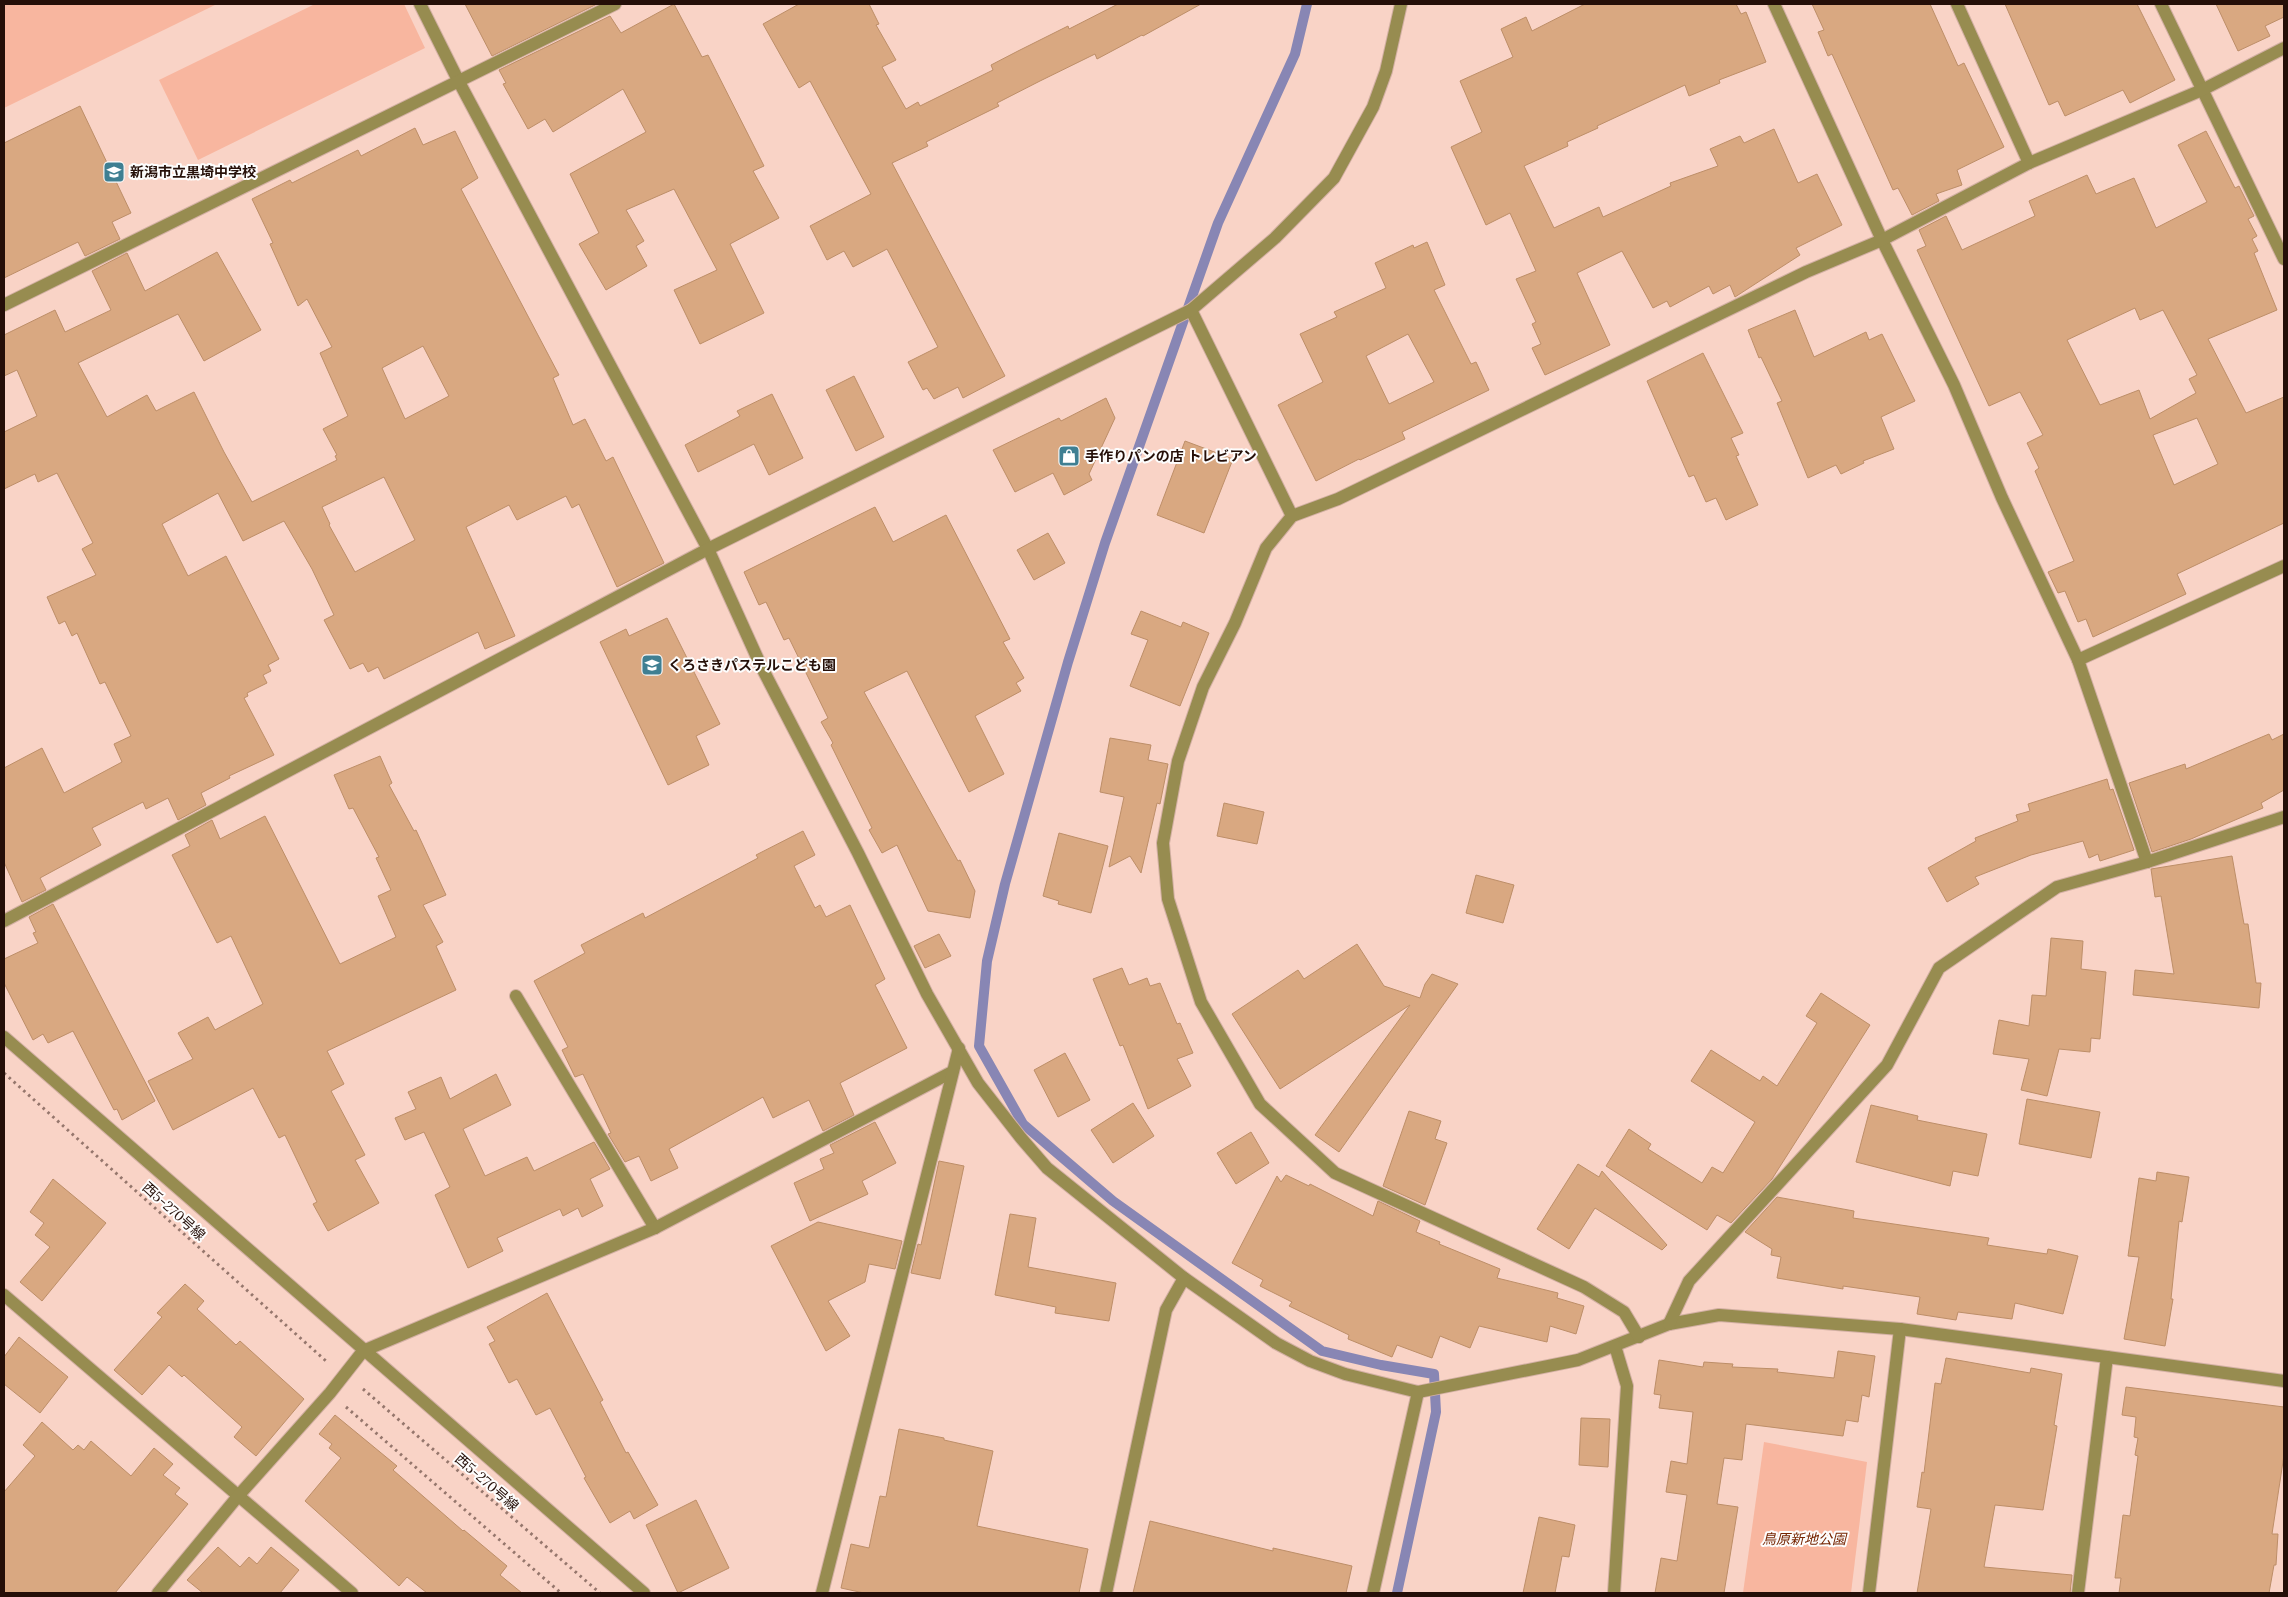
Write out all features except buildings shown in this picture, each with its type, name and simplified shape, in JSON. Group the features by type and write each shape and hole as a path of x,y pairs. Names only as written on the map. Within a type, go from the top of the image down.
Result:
{"street":[{"path":"420,4 458,80 708,549 761,666 858,853 927,994 978,1083 1021,1138 1048,1168 1184,1278 1276,1343 1310,1360 1345,1374 1418,1392 1578,1360 1669,1324 1719,1315 1900,1329 2284,1380"},
{"path":"4,306 615,4"},
{"path":"4,920 708,549 1191,310 1275,238 1334,178 1373,108 1386,71 1401,4"},
{"path":"1774,4 1882,240 1954,385 2002,498 2078,660 2147,862"},
{"path":"1957,4 2029,163"},
{"path":"2161,4 2284,259"},
{"path":"1638,1337 1624,1312 1584,1287 1335,1173 1260,1104 1201,1002 1168,899 1163,842 1178,762 1203,687 1235,623 1266,548 1292,516 1338,498 1806,272 1882,240 2029,163 2202,90 2284,48"},
{"path":"1191,310 1292,516"},
{"path":"2078,660 2284,566"},
{"path":"1669,1324 1690,1281 1887,1065 1938,968 2057,887 2147,862 2284,817"},
{"path":"516,996 655,1228"},
{"path":"4,1037 363,1351 644,1593"},
{"path":"822,1593 959,1048"},
{"path":"158,1593 239,1495 330,1393 363,1351 655,1228 952,1072"},
{"path":"1106,1593 1166,1310 1184,1278"},
{"path":"4,1295 352,1593"},
{"path":"1869,1593 1900,1329"},
{"path":"1614,1593 1627,1386 1615,1346"},
{"path":"2078,1593 2107,1357"},
{"path":"1373,1593 1418,1392"}],"path":[{"name":"西5-270号線","path":"4,1073 330,1364"},
{"name":"西5-270号線","path":"360,1387 600,1593"},
{"path":"330,1393 561,1593"}],"green space":[{"path":"4,4 217,4 4,108"},
{"path":"315,4 404,4 425,48 198,160 159,80"},
{"name":"鳥原新地公園","path":"1764,1442 1867,1462 1851,1593 1743,1593"}],"waterway":[{"path":"1307,4 1295,54 1218,223 1105,543 1068,662 1005,884 987,961 979,1046 1023,1124 1113,1201 1322,1351 1381,1365 1434,1374 1436,1412 1397,1593"}],"place":[{"name":"新潟市立黒埼中学校","path":"114,172"},
{"name":"手作りパンの店 トレビアン","path":"1069,456"},
{"name":"くろさきパステルこども園","path":"652,665"}]}
